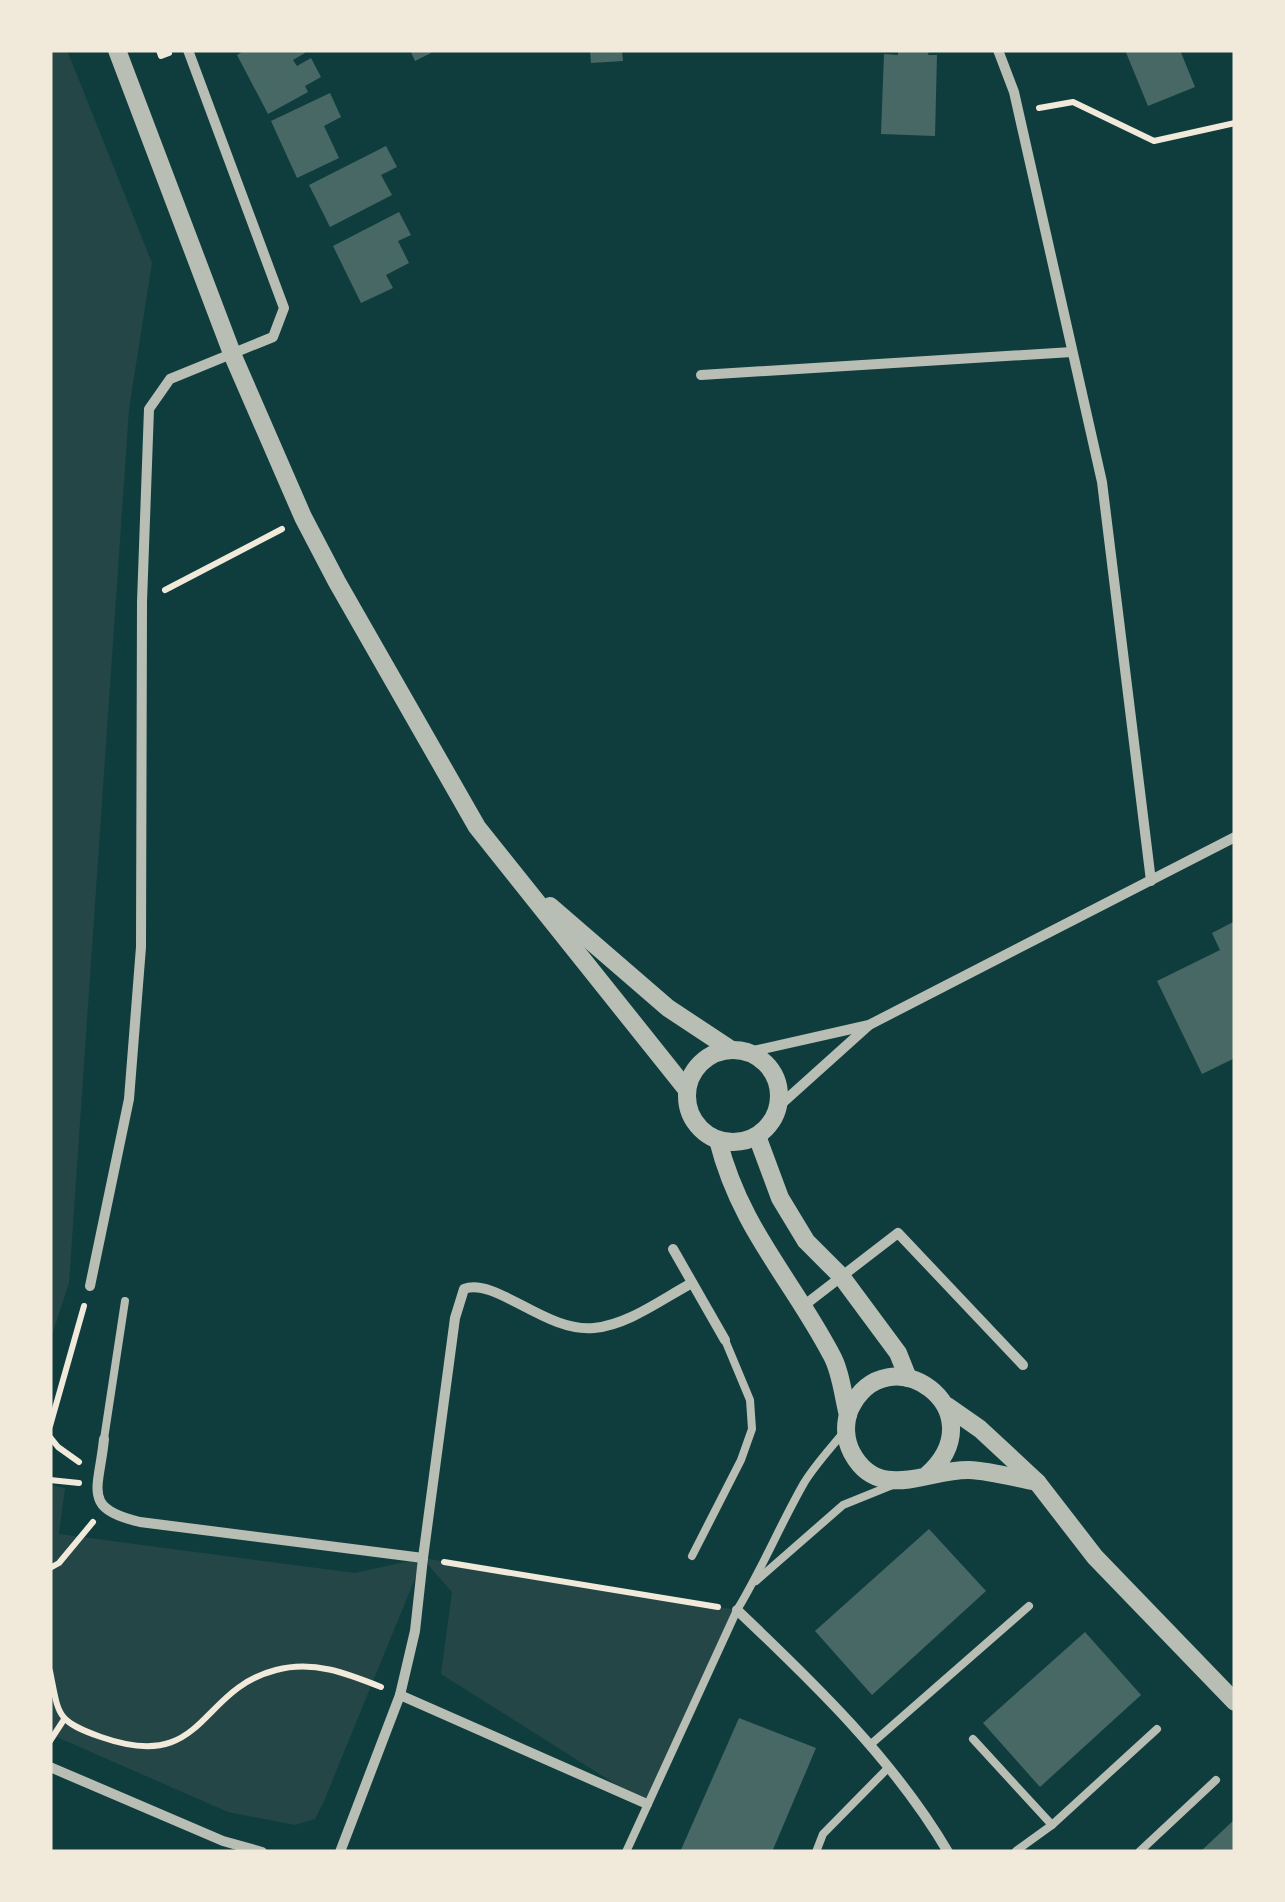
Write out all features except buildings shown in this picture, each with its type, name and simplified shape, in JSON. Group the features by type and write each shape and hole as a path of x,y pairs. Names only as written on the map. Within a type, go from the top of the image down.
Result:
{"street":[{"path":"117,50 233,356 336,582 476,827 687,1090"},
{"path":"90,1286 129,1099 141,947 142,602 149,409 170,379 272,337 284,308 188,50"},
{"path":"998,50 1014,92 1102,482 1151,881"},
{"path":"701,375 1072,352"},
{"path":"779,1106 869,1025 1235,837"},
{"path":"516,876 668,1008 740,1050 763,1060 775,1074 780,1089 773,1121 756,1136 727,1143 718,1140 693,1120 688,1106 687,1090 704,1060 717,1051 740,1050 869,1025"},
{"path":"756,1136 780,1198 806,1241 841,1276 898,1353 908,1378"},
{"path":"718,1140 728,1180 746,1219 833,1357 849,1448 858,1463 872,1476 898,1483 970,1470 1037,1482"},
{"path":"801,1307 898,1233 1023,1365"},
{"path":"673,1249 726,1340"},
{"path":"340,1852 400,1695 416,1631 455,1318 464,1289 491,1288 566,1328 595,1328 618,1323 692,1283"},
{"path":"846,1422 856,1398 870,1384 887,1376 920,1381 1037,1482 1095,1557 1235,1702"},
{"path":"927,1475 949,1447 952,1429 947,1406"},
{"path":"104,1439 98,1497 103,1510 112,1516 423,1558"},
{"path":"736,1610 798,1668 870,1745 948,1852"},
{"path":"400,1695 647,1804"},
{"path":"50,1767 223,1840 262,1852"}],"lane":[{"path":"104,1439 125,1301"},
{"path":"692,1556 741,1460 752,1429 750,1400 726,1340"},
{"path":"626,1852 736,1610 806,1479 846,1422"},
{"path":"753,1584 843,1505 898,1483"},
{"path":"870,1745 1028,1606"},
{"path":"1016,1852 1052,1825 1157,1729"},
{"path":"973,1739 1052,1825"},
{"path":"816,1852 823,1834 888,1768"},
{"path":"1139,1852 1216,1780"}],"path":[{"path":"1018,112 1073,102 1154,140 1235,122"},
{"path":"142,602 304,518"},
{"path":"50,1426 90,1286"},
{"path":"50,1437 76,1460 101,1467"},
{"path":"50,1568 59,1563 103,1510"},
{"path":"423,1558 736,1610"},
{"path":"50,1671 54,1704 63,1721 122,1744 160,1746 197,1729 222,1700 250,1678 278,1669 311,1665 346,1673 400,1695"},
{"path":"50,1741 63,1721"}],"shaded area":[{"path":"50,50 67,50 152,263 129,409 69,1283 50,1341"},
{"path":"50,1485 65,1488 59,1534 355,1573 423,1558 737,1610 647,1804 441,1674 452,1592 423,1559 324,1801 315,1819 295,1825 228,1812 50,1734"}]}
